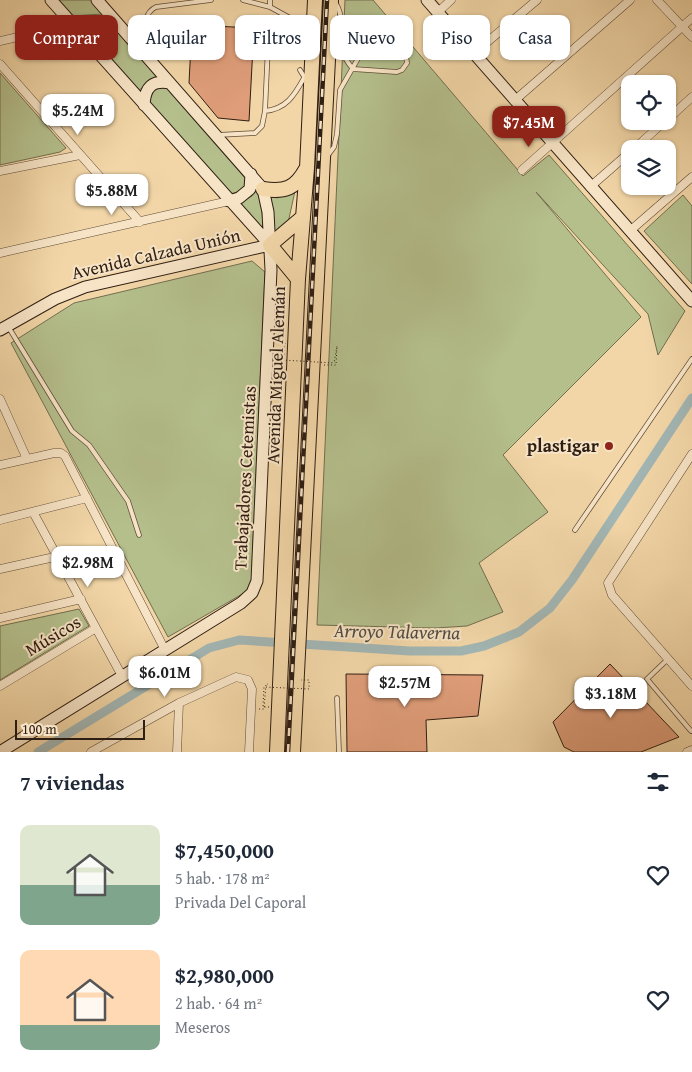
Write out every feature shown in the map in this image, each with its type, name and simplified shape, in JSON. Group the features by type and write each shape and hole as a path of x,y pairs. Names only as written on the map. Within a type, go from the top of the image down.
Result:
{"highway":[{"name":"Avenida Miguel Alemán","path":"293,752 299,681 291,624 298,279 307,168 305,76 314,0"},
{"name":"Avenida Miguel Alemán","path":"277,752 281,682 291,624 332,0"},
{"path":"263,188 278,191 289,189 301,179 307,168"},
{"path":"298,279 270,245 303,217"}],"street":[{"path":"51,0 64,15"},
{"path":"97,0 128,35"},
{"path":"427,0 440,15"},
{"path":"438,12 451,0"},
{"path":"490,40 537,0"},
{"path":"514,101 630,0"},
{"path":"657,0 692,37"},
{"path":"522,170 692,18"},
{"path":"0,41 15,37"},
{"path":"104,60 270,245"},
{"path":"150,60 263,188"},
{"path":"478,60 692,301"},
{"path":"0,64 140,222"},
{"path":"144,105 145,93 148,88 160,81 170,83"},
{"path":"676,111 692,97"},
{"path":"644,140 655,130"},
{"path":"0,172 80,155"},
{"path":"590,187 621,160"},
{"path":"0,253 239,198 250,189 251,174"},
{"path":"631,230 692,178"},
{"name":"Trabajadores Cetemistas","path":"0,752 241,603 252,592 257,581 271,270 263,188"},
{"name":"Avenida Calzada Unión","path":"4,328 55,299 85,287 270,245"},
{"path":"0,399 27,459"},
{"path":"0,465 60,453 65,456 164,650"},
{"path":"692,454 608,583 612,595 692,686"},
{"path":"0,520 87,498"},
{"path":"33,512 122,676"},
{"path":"0,569 58,556"},
{"path":"0,618 81,599"},
{"name":"Músicos","path":"0,686 96,628"},
{"path":"93,751 230,678 245,678 252,689 249,752"},
{"path":"177,752 179,704"},
{"path":"687,752 692,750"}],"lane":[{"path":"146,15 149,10 156,7 212,0"},
{"path":"243,0 270,7 285,15"},
{"path":"270,0 270,7"},
{"path":"332,0 341,18 343,56 353,69 397,72 402,70 407,63 407,60"},
{"path":"217,135 255,134 262,126 265,111 267,60"},
{"path":"322,163 334,147 340,90 358,60"},
{"path":"265,111 284,105 296,93 305,76"},
{"path":"4,328 72,431 89,445 128,501 139,535"},
{"path":"575,530 692,360"},
{"path":"668,660 647,679 691,731"},
{"path":"337,698 339,752"}],"path":[{"path":"284,358 285,341 283,341 282,360 334,363 337,346 336,365"},
{"path":"269,699 269,707 263,707 264,687 309,689 309,680 299,681"},
{"path":"251,709 264,709 266,684 270,684 269,692"}],"green space":[{"path":"58,0 91,0 103,14 88,15 71,15"},
{"path":"345,0 373,0 386,15 344,15"},
{"path":"118,31 128,43 128,60 144,60 157,75 138,91 111,60 118,60"},
{"path":"413,47 523,176 549,155 685,311 658,355 648,314 536,192 641,317 503,455 548,512 479,563 503,612 467,626 435,628 317,625 342,60 413,60"},
{"path":"0,73 66,148 60,152 0,165"},
{"path":"167,86 249,177 245,190 230,194 148,103 152,88"},
{"path":"256,185 261,191 263,228 239,203 252,196"},
{"path":"295,191 288,223 272,239 269,195 277,198"},
{"path":"683,195 692,206 692,284 644,231"},
{"path":"252,261 265,272 251,589 168,637 11,343 74,303"},
{"path":"79,609 89,626 0,680 0,626"}],"building":[{"path":"225,27 235,27 235,60 252,60 249,121 218,118 189,83 190,60 225,60"},
{"path":"610,664 679,737 641,752 574,752 564,747 553,722"},
{"path":"346,674 483,675 478,716 426,720 427,752 347,752"}],"waterway":[{"name":"Arroyo Talaverna","path":"38,752 209,648 239,640 410,651 461,651 484,646 519,632 550,608 572,580 692,398"}],"railway":[{"path":"288,752 327,0"}],"place":[{"name":"plastigar","path":"609,446"}]}
